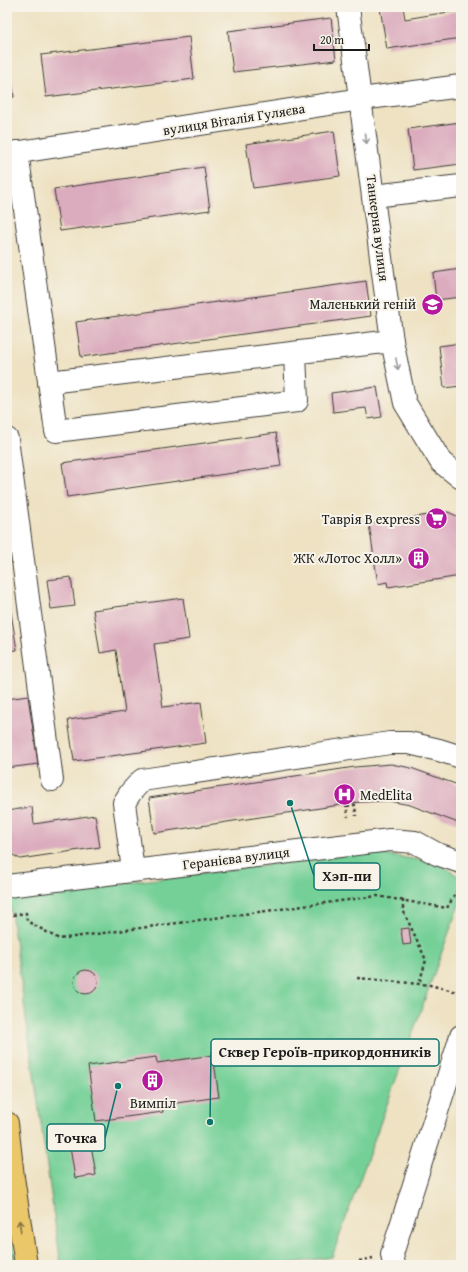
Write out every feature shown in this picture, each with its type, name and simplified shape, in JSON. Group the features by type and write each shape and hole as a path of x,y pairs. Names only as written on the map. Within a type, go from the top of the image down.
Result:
{"main road":[{"path":"7,1123 13,1177 26,1265"}],"street":[{"name":"Танкерна вулиця","path":"348,7 392,341 404,403 441,462 461,478"},
{"name":"вулиця Віталія Гуляєва","path":"12,153 461,86"},
{"path":"12,153 56,431 297,401 295,354"},
{"path":"373,196 461,186"},
{"path":"49,382 295,354 392,341"},
{"path":"7,439 12,514 52,780"},
{"path":"133,870 124,803 131,792 142,780 390,743 409,743 461,757"},
{"name":"Геранієва вулиця","path":"7,886 390,840 416,842 437,854 461,862"},
{"path":"394,1265 392,1254 460,1046"}],"path":[{"path":"348,817 346,805 355,805 356,816"},
{"path":"7,916 26,913 27,921 58,940 377,896 447,908 461,884"},
{"path":"403,900 403,910 426,960 419,984"},
{"path":"357,978 430,985 461,993"}],"green space":[{"path":"367,852 439,863 461,878 461,899 332,1257 278,1265 61,1265 9,898"},
{"path":"7,1199 16,1265 7,1265"}],"building":[{"path":"403,7 405,19 461,10 461,38 387,49 380,8"},
{"path":"331,18 336,60 233,72 228,31"},
{"path":"189,37 194,79 46,97 41,55"},
{"path":"10,67 14,97 7,98 7,68"},
{"path":"461,122 461,164 413,170 408,129"},
{"path":"334,131 340,176 253,188 246,144"},
{"path":"204,167 210,210 60,231 54,189"},
{"path":"461,269 461,297 436,300 433,273"},
{"path":"366,281 371,316 81,357 76,322"},
{"path":"461,343 461,386 444,388 439,346"},
{"path":"377,387 382,417 368,419 366,408 333,412 331,393"},
{"path":"276,433 281,466 67,497 62,463"},
{"name":"ЖК «Лотос Холл»","path":"448,512 461,518 461,576 388,587 387,582 378,584 369,524"},
{"path":"71,577 75,606 51,609 47,580"},
{"path":"7,588 17,650 7,651"},
{"path":"183,598 189,639 154,644 163,707 201,702 206,743 74,761 68,720 125,712 116,650 100,653 93,610"},
{"path":"28,696 38,764 7,768 7,699"},
{"path":"391,764 411,768 461,786 461,824 410,805 389,801 360,802 154,833 149,798 355,767"},
{"path":"32,807 34,824 95,815 100,847 20,859 13,855 7,850 7,811"},
{"path":"409,928 411,944 403,945 401,929"},
{"path":"86,970 95,973 98,982 95,991 86,994 77,991 74,982 77,973"},
{"name":"Вимпіл","path":"213,1055 219,1097 162,1105 163,1112 96,1121 88,1066 156,1057 157,1063"},
{"path":"90,1138 96,1175 75,1178 69,1141"}],"place":[{"name":"Маленький геній","path":"432,304"},
{"name":"Таврія В express","path":"436,519"},
{"name":"ЖК «Лотос Холл»","path":"418,558"},
{"name":"MedElita","path":"345,795"},
{"name":"Хэп-пи","path":"290,803"},
{"name":"Вимпіл","path":"153,1081"},
{"name":"Точка","path":"118,1086"},
{"name":"Сквер Героїв-прикордонників","path":"210,1122"}]}
